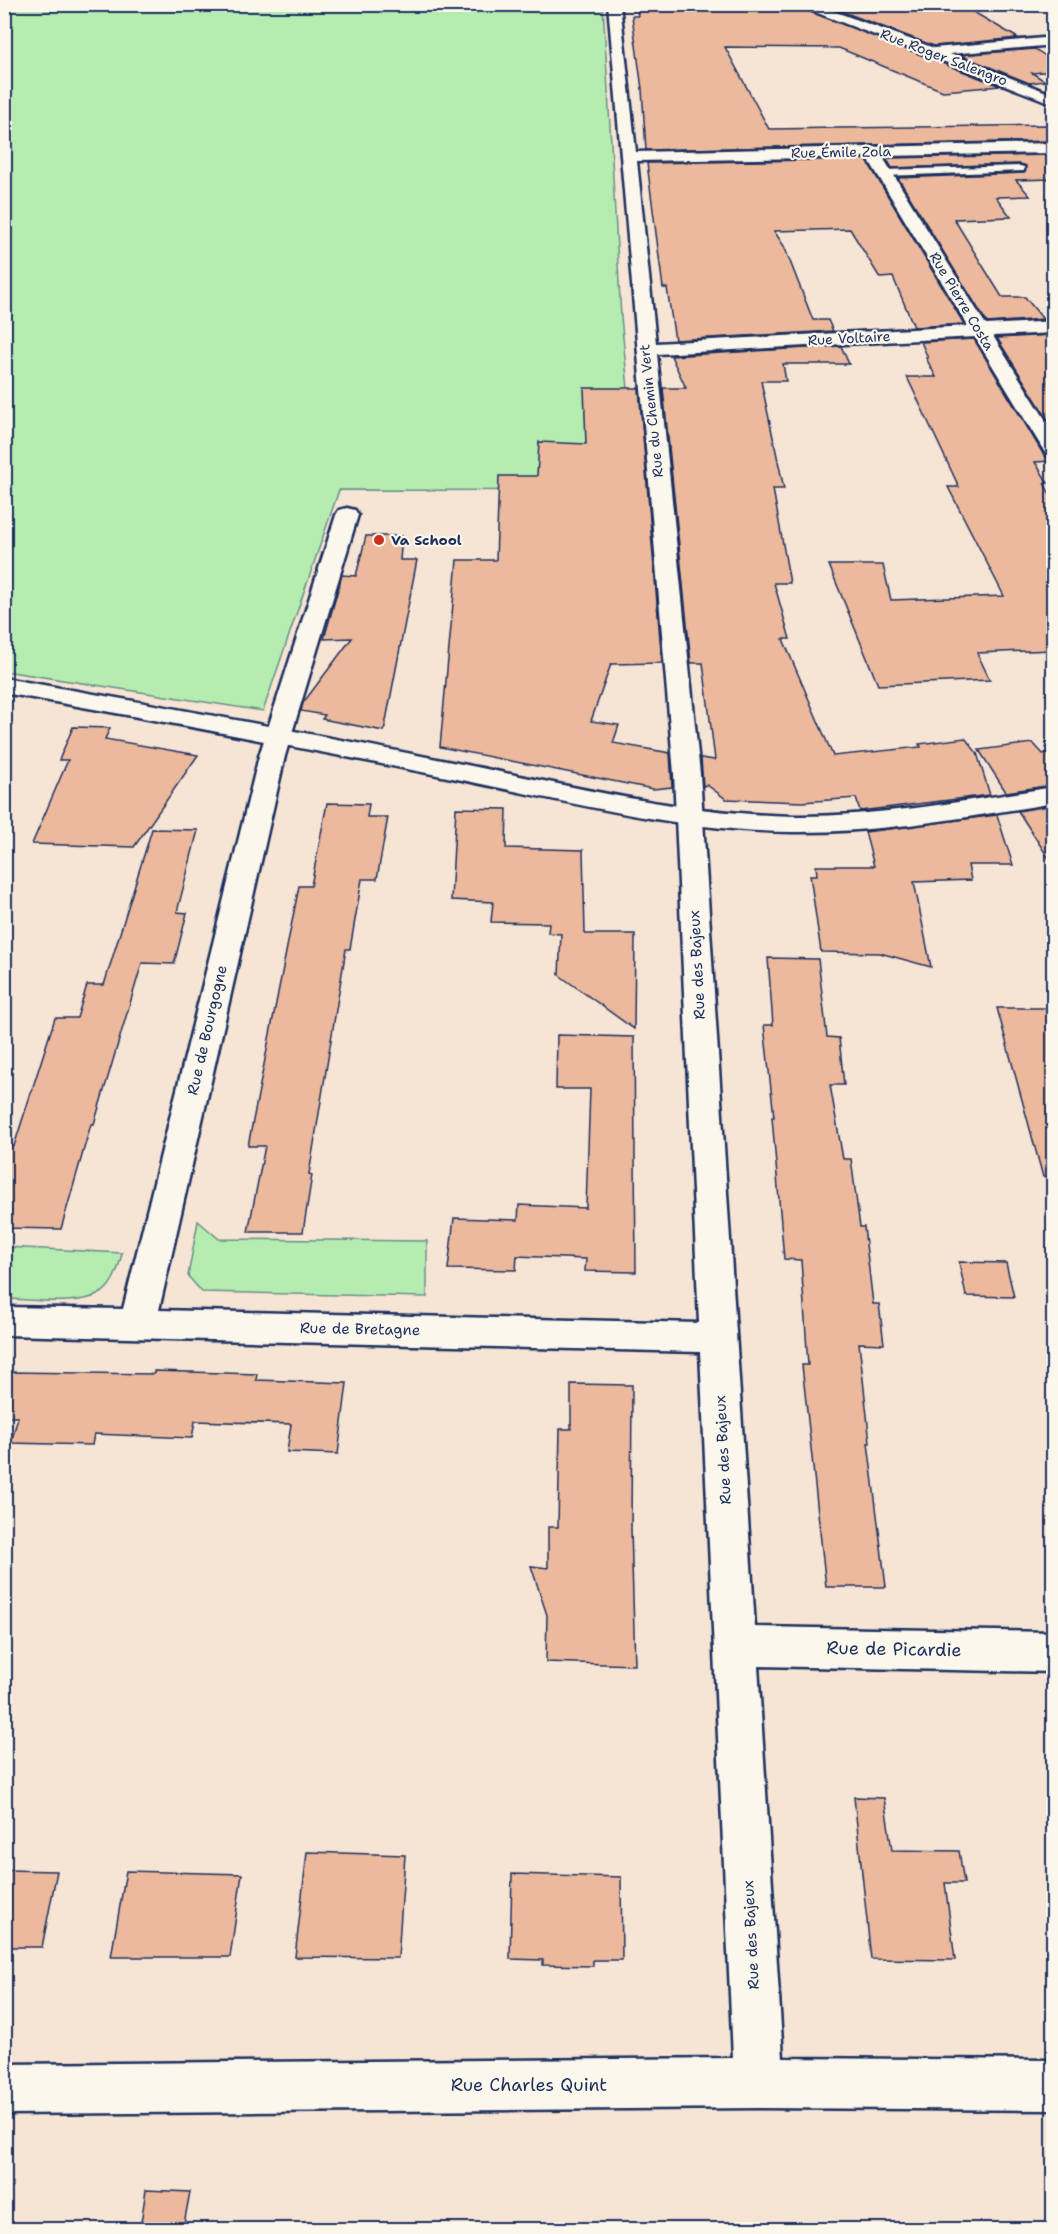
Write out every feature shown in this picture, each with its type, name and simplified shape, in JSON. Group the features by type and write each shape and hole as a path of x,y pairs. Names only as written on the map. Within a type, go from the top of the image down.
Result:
{"street":[{"name":"Rue du Chemin Vert","path":"614,4 689,817"},
{"name":"Rue Roger Salengro","path":"800,4 931,51 1053,100"},
{"path":"931,51 1053,41"},
{"name":"Rue Émile Zola","path":"628,157 1053,148"},
{"name":"Rue Pierre Costa","path":"871,151 1053,451"},
{"name":"Rue Voltaire","path":"645,349 1053,327"},
{"name":"Rue de Bourgogne","path":"138,1323 277,736 347,515"},
{"path":"4,685 689,817 793,824 849,822 921,815 1053,795"},
{"name":"Rue des Bajeux","path":"689,817 716,1338 759,2083"},
{"name":"Rue de Bretagne","path":"4,1321 716,1338"},
{"name":"Rue de Picardie","path":"734,1646 1053,1652"},
{"name":"Rue Charles Quint","path":"4,2089 759,2083 1053,2085"}],"lane":[{"path":"884,173 1020,169"}],"green space":[{"path":"4,5 603,5 621,317 638,491 339,490 263,711 5,671"},
{"path":"198,1221 219,1239 427,1241 427,1297 202,1292 188,1276"},
{"path":"4,1247 122,1253 113,1281 106,1290 92,1297 68,1301 5,1299"}],"building":[{"path":"727,4 792,4 1000,86 943,91 839,48 725,47 769,129 1053,125 1053,141 646,150 642,89 632,16 638,16 637,10 698,10"},
{"path":"822,4 960,4 1018,38 934,46"},
{"path":"1035,49 1053,61 1053,71 1032,73 1045,81 1029,83 960,55"},
{"path":"1053,155 1053,179 1016,180 1030,196 996,197 1011,217 954,219 1002,297 1025,297 1043,319 987,323 898,178 1024,173 1026,166 1020,164 892,168 886,158"},
{"path":"866,159 964,324 914,327 893,277 880,278 850,229 774,231 784,246 813,320 828,320 833,331 675,340 667,288 663,288 647,163"},
{"path":"1053,335 1053,428 997,338"},
{"path":"974,339 1042,452 1046,457 1053,459 1053,461 1035,462 1048,483 1044,483 1053,500 1053,650 977,653 990,680 878,685 829,565 883,565 891,600 1004,596 948,487 959,487 907,377 936,377 921,342"},
{"path":"841,346 849,364 783,364 786,381 761,381 784,489 773,489 790,583 774,583 790,639 783,639 833,756 921,747 919,744 965,738 977,753 990,795 860,811 856,798 802,802 726,799 707,785 703,786 701,758 715,760 703,663 691,663 663,388 686,388 671,356"},
{"path":"584,388 639,388 662,663 611,664 591,721 619,725 613,743 670,753 672,787 653,789 440,747 457,560 496,560 499,476 537,476 539,442 586,444"},
{"path":"366,536 402,536 400,560 417,560 384,731 322,719 325,715 301,711 303,703 352,638 324,639 342,575 356,576"},
{"path":"73,727 110,728 105,739 198,755 134,847 32,844 68,760 59,760"},
{"path":"1033,743 1043,754 1053,751 1053,785 1006,792 979,750"},
{"path":"327,803 369,804 367,817 388,817 377,879 362,879 350,949 346,949 309,1174 312,1175 303,1232 248,1232 265,1146 248,1146 299,886 311,886"},
{"path":"1053,805 1053,865 1018,811"},
{"path":"456,808 507,809 506,848 583,850 585,934 635,934 634,1029 559,975 561,934 548,933 549,923 491,922 493,902 451,900"},
{"path":"997,815 1013,865 968,865 971,880 914,882 931,967 880,953 821,952 810,875 817,875 816,866 874,866 865,832"},
{"path":"152,829 198,830 177,912 187,913 174,964 142,963 94,1124 91,1124 61,1229 4,1228 4,1146 14,1146 55,1018 77,1018 87,985 104,985"},
{"path":"768,958 818,959 827,1037 839,1038 844,1085 830,1085 843,1159 851,1159 860,1227 864,1227 873,1304 879,1304 884,1344 859,1343 870,1443 868,1443 886,1587 826,1587 802,1365 808,1365 801,1260 784,1259 772,1117 774,1117 764,1025 773,1025"},
{"path":"997,1008 1053,1008 1053,1176 1043,1177"},
{"path":"557,1035 634,1037 636,1272 585,1271 586,1259 517,1256 516,1270 448,1269 454,1218 518,1220 519,1205 586,1208 590,1089 556,1089"},
{"path":"959,1262 1006,1263 1014,1297 966,1296"},
{"path":"154,1371 257,1374 256,1380 347,1383 338,1454 287,1452 291,1424 195,1421 192,1438 94,1434 92,1445 11,1443 18,1417 4,1417 4,1390 10,1372 154,1374"},
{"path":"571,1384 632,1385 631,1529 635,1665 546,1662 547,1615 531,1566 548,1568 548,1527 558,1527 560,1429 571,1429"},
{"path":"854,1797 884,1798 892,1850 959,1851 964,1883 945,1883 955,1960 871,1959"},
{"path":"307,1852 405,1855 398,1958 295,1957"},
{"path":"4,1870 57,1871 42,1947 4,1947"},
{"path":"126,1871 242,1874 230,1957 111,1957"},
{"path":"512,1874 621,1877 622,1960 593,1960 593,1966 543,1965 543,1960 510,1959"},
{"path":"146,2190 190,2192 183,2229 140,2229"}],"place":[{"name":"Va School","path":"379,540"}]}
